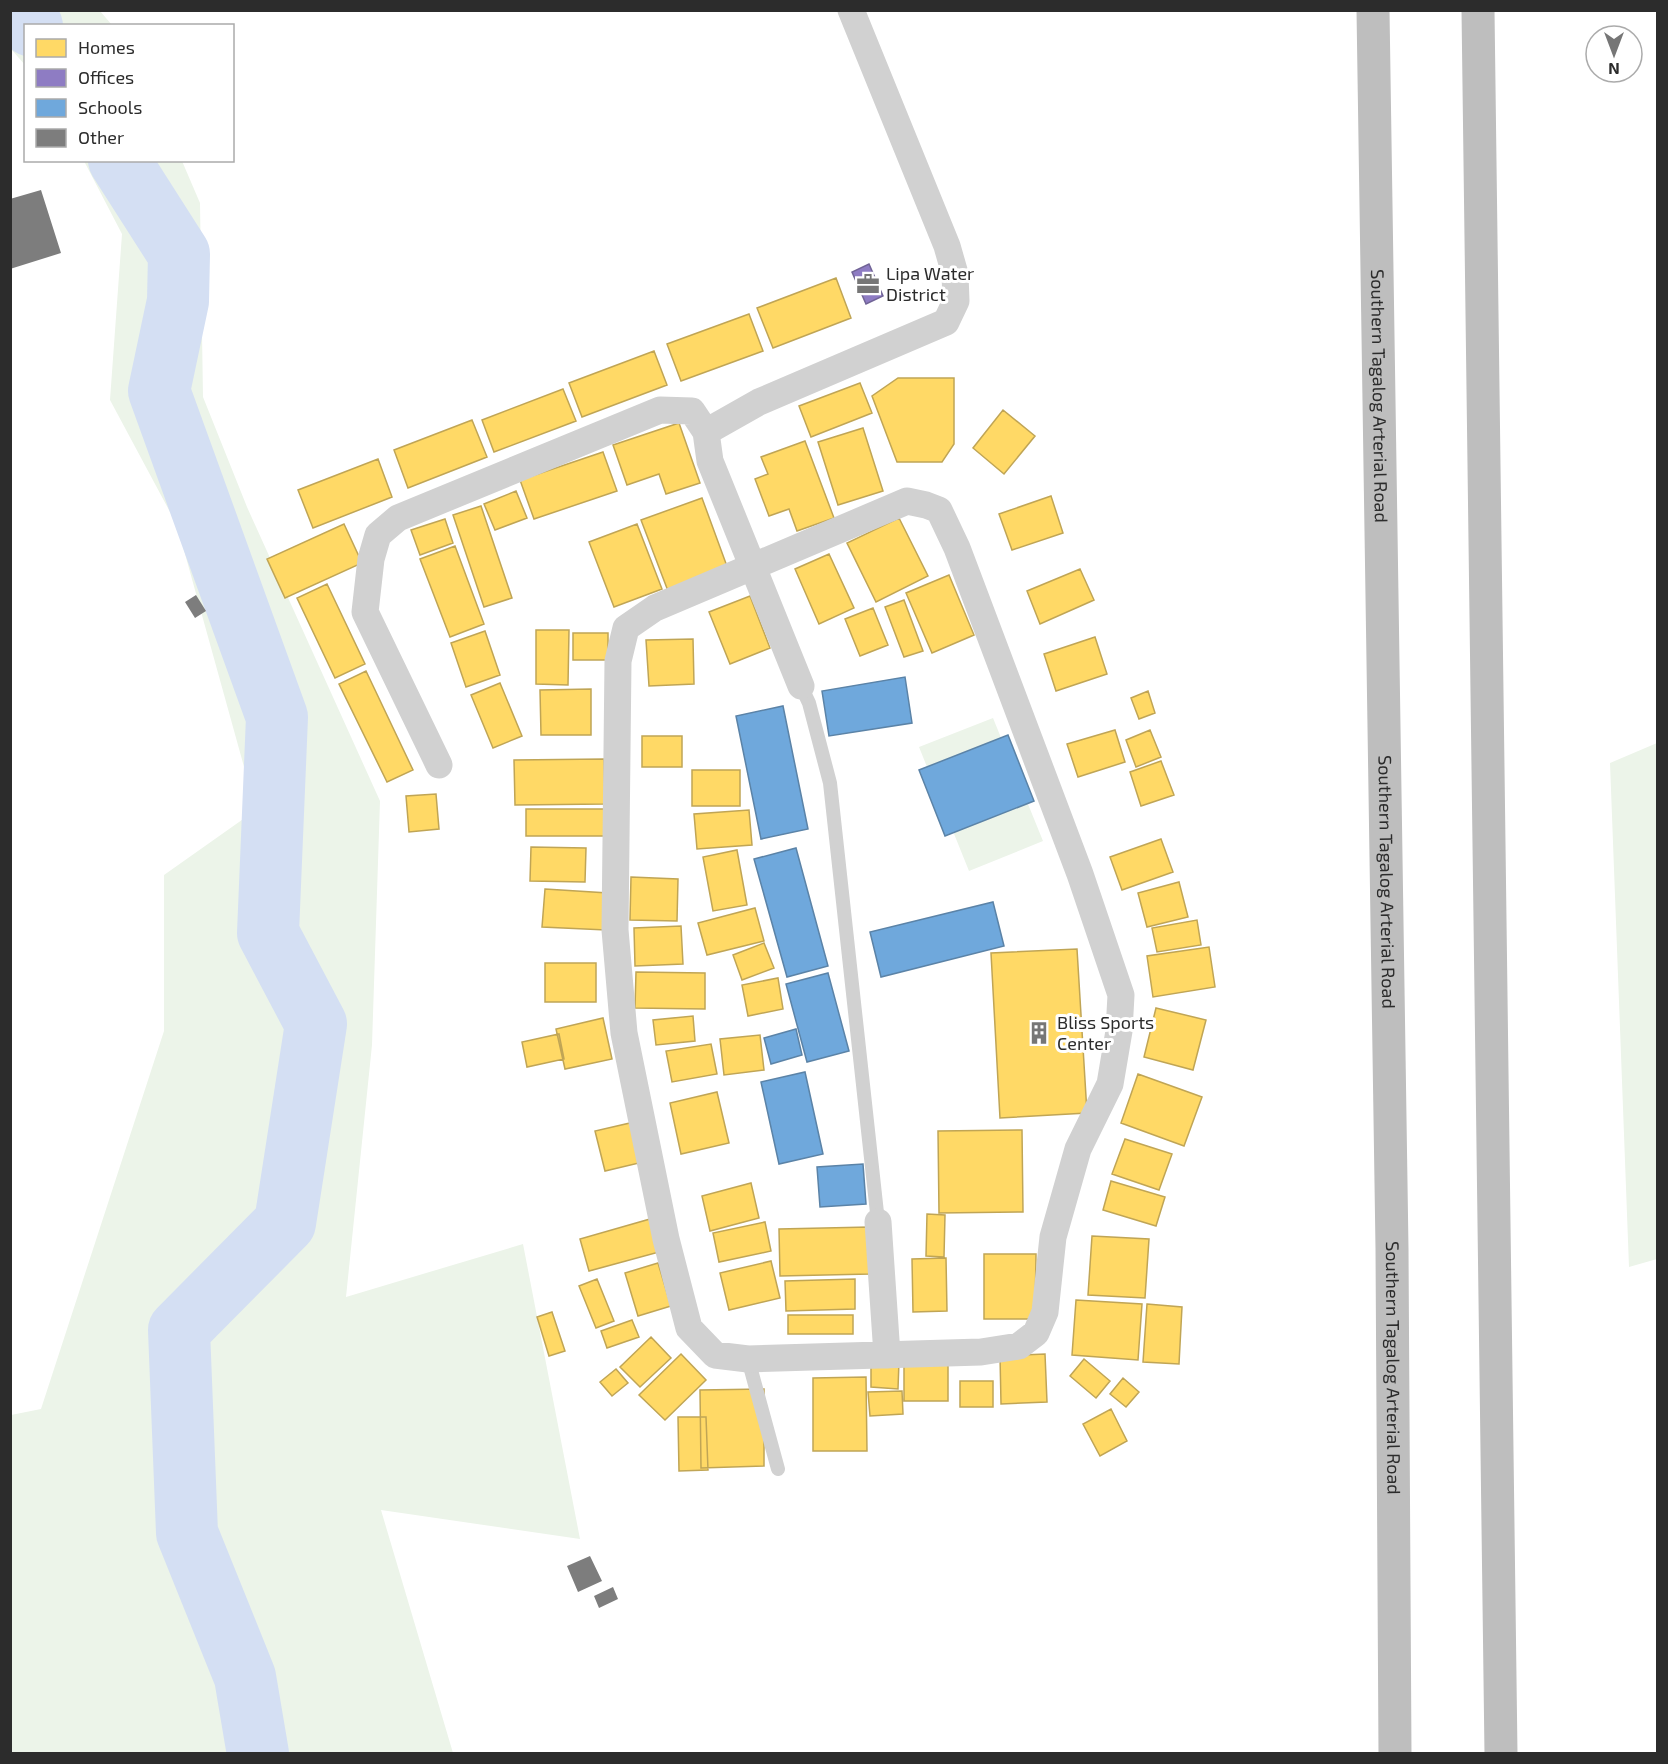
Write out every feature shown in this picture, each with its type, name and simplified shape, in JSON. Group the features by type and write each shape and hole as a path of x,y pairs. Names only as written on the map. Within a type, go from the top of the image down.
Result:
{"highway":[{"name":"Southern Tagalog Arterial Road","path":"1373,10 1392,1236 1395,1754"},
{"path":"1478,10 1501,1754"}],"street":[{"path":"706,432 759,402 946,322 956,301 955,274 947,246 851,10"},
{"path":"439,765 365,612 371,559 378,535 398,518 660,410 692,411 706,432 710,460 801,686"},
{"path":"907,501 939,510 957,548 1076,863 1121,995 1119,1031 1110,1084 1078,1149 1053,1237 1045,1312 1036,1333 1019,1346 981,1352 887,1355 748,1359 715,1355 689,1328 666,1239 624,1033 615,930 618,661 626,628 655,608 907,501"},
{"path":"878,1222 887,1355"}],"lane":[{"path":"801,686 809,703 830,783 878,1222"},
{"path":"748,1359 778,1469"}],"shaded area":[{"path":"11,10 100,11 111,24 24,24 24,64 11,49"},
{"path":"85,162 182,162 200,203 203,397 247,507 380,801 372,1045 346,1297 523,1244 580,1539 381,1510 453,1753 11,1754 11,1415 41,1409 164,1031 164,875 256,810 177,525 110,400 122,234"},
{"path":"993,718 1043,841 969,871 919,747"},
{"path":"1657,743 1657,1259 1629,1267 1610,763"}],"building: Homes":[{"path":"836,278 851,318 773,348 757,308"},
{"path":"749,314 763,351 681,381 667,344"},
{"path":"654,351 667,385 582,417 569,383"},
{"path":"898,378 954,378 954,444 942,462 897,462 872,396"},
{"path":"860,383 872,413 811,437 799,406"},
{"path":"563,389 576,421 494,452 482,420"},
{"path":"1003,410 1035,436 1004,474 973,448"},
{"path":"472,420 487,457 408,488 394,450"},
{"path":"679,423 700,483 666,494 659,474 627,485 613,445"},
{"path":"863,428 883,491 838,505 818,442"},
{"path":"805,441 834,518 797,531 789,509 769,516 755,479 768,474 761,457"},
{"path":"603,452 617,491 534,519 520,480"},
{"path":"378,459 392,497 313,528 298,490"},
{"path":"516,491 527,518 495,530 484,504"},
{"path":"1051,496 1063,533 1012,550 999,514"},
{"path":"702,498 728,569 668,591 641,520"},
{"path":"481,506 512,598 484,607 453,515"},
{"path":"899,518 928,576 876,602 847,543"},
{"path":"445,519 453,543 420,555 411,530"},
{"path":"344,524 362,563 285,598 267,559"},
{"path":"637,524 662,589 614,607 589,542"},
{"path":"455,546 484,624 450,637 420,559"},
{"path":"829,554 854,608 819,624 795,569"},
{"path":"1080,569 1094,600 1040,624 1027,591"},
{"path":"949,575 974,635 932,653 906,593"},
{"path":"327,584 365,664 335,678 297,598"},
{"path":"750,596 770,648 730,664 709,612"},
{"path":"904,600 923,651 904,657 885,607"},
{"path":"873,608 888,645 860,656 845,619"},
{"path":"536,630 569,630 568,685 536,684"},
{"path":"485,631 500,675 466,687 451,643"},
{"path":"573,633 608,633 608,660 573,660"},
{"path":"1095,637 1107,674 1056,691 1044,654"},
{"path":"693,639 694,684 649,686 646,640"},
{"path":"366,671 413,770 387,782 339,684"},
{"path":"500,683 522,736 493,748 471,695"},
{"path":"591,689 591,735 541,735 540,690"},
{"path":"1148,691 1155,713 1139,719 1131,698"},
{"path":"1115,730 1125,762 1078,777 1067,744"},
{"path":"1150,730 1161,757 1136,767 1126,740"},
{"path":"642,736 682,736 682,767 642,767"},
{"path":"604,759 605,804 515,805 514,760"},
{"path":"1161,761 1174,795 1141,806 1130,772"},
{"path":"692,770 740,770 740,806 692,806"},
{"path":"436,794 439,829 409,832 406,796"},
{"path":"526,809 604,809 604,836 526,836"},
{"path":"749,810 752,845 697,849 694,814"},
{"path":"1161,839 1173,872 1122,890 1110,857"},
{"path":"531,847 586,848 585,882 530,881"},
{"path":"737,850 747,905 713,911 703,857"},
{"path":"631,877 678,879 677,921 630,920"},
{"path":"1179,882 1188,917 1147,927 1138,893"},
{"path":"545,889 608,893 606,930 542,927"},
{"path":"755,908 764,941 707,955 698,923"},
{"path":"1197,920 1201,945 1157,952 1152,928"},
{"path":"681,926 683,964 635,966 634,928"},
{"path":"764,943 774,968 742,980 733,955"},
{"path":"1209,947 1215,987 1153,997 1147,956"},
{"name":"Bliss Sports Center","path":"1077,949 1087,1113 1000,1118 991,953"},
{"path":"545,963 596,963 596,1002 545,1002"},
{"path":"636,972 705,973 705,1009 635,1008"},
{"path":"778,978 783,1009 748,1016 742,985"},
{"path":"1156,1008 1206,1020 1193,1070 1144,1057"},
{"path":"693,1016 695,1041 656,1045 653,1020"},
{"path":"603,1018 612,1059 565,1069 556,1029"},
{"path":"559,1034 564,1059 527,1067 522,1042"},
{"path":"760,1035 764,1070 724,1075 720,1039"},
{"path":"711,1044 717,1074 672,1082 666,1051"},
{"path":"1138,1074 1202,1097 1184,1146 1121,1123"},
{"path":"717,1092 729,1143 681,1154 670,1103"},
{"path":"630,1123 639,1163 605,1171 595,1131"},
{"path":"1022,1130 1023,1212 939,1213 938,1131"},
{"path":"1125,1139 1172,1154 1159,1190 1112,1174"},
{"path":"1111,1181 1165,1197 1156,1226 1103,1210"},
{"path":"751,1183 759,1218 710,1231 702,1196"},
{"path":"927,1214 945,1215 944,1257 926,1256"},
{"path":"650,1219 659,1252 589,1271 580,1239"},
{"path":"765,1222 771,1251 719,1262 713,1233"},
{"path":"869,1227 870,1274 780,1276 779,1229"},
{"path":"1092,1236 1149,1239 1145,1298 1088,1295"},
{"path":"984,1254 1036,1254 1035,1319 984,1319"},
{"path":"946,1258 947,1311 913,1312 912,1259"},
{"path":"771,1261 780,1298 729,1310 720,1273"},
{"path":"658,1263 671,1306 638,1316 625,1273"},
{"path":"597,1279 614,1321 596,1328 579,1286"},
{"path":"855,1279 855,1309 786,1311 785,1281"},
{"path":"1076,1300 1142,1304 1138,1360 1072,1355"},
{"path":"1147,1304 1182,1307 1179,1364 1143,1362"},
{"path":"552,1312 565,1351 549,1356 537,1317"},
{"path":"788,1315 853,1315 853,1334 788,1334"},
{"path":"632,1320 639,1337 607,1348 601,1331"},
{"path":"651,1337 671,1358 640,1387 620,1367"},
{"path":"681,1354 706,1380 665,1420 639,1395"},
{"path":"904,1354 948,1354 948,1401 904,1401"},
{"path":"1045,1354 1047,1402 1001,1404 1000,1356"},
{"path":"1084,1359 1110,1381 1096,1398 1070,1376"},
{"path":"871,1360 899,1361 898,1389 871,1387"},
{"path":"616,1369 628,1383 612,1396 600,1382"},
{"path":"866,1377 867,1451 813,1451 813,1378"},
{"path":"1123,1378 1139,1392 1126,1407 1110,1394"},
{"path":"960,1381 993,1381 993,1407 960,1407"},
{"path":"764,1389 764,1466 701,1468 700,1390"},
{"path":"902,1391 903,1414 870,1416 868,1392"},
{"path":"1111,1409 1127,1441 1100,1456 1083,1424"},
{"path":"678,1417 706,1417 708,1470 679,1471"}],"building: Offices":[{"name":"Lipa Water District","path":"869,264 883,296 866,304 852,272"}],"building: Schools":[{"path":"905,677 912,723 829,736 822,691"},
{"path":"783,706 808,829 761,839 736,716"},
{"path":"1008,735 1034,801 945,836 919,770"},
{"path":"796,848 828,966 787,977 754,859"},
{"path":"993,902 1004,946 881,977 870,932"},
{"path":"828,973 849,1051 807,1062 786,984"},
{"path":"796,1029 802,1055 771,1064 764,1038"},
{"path":"805,1072 823,1154 779,1164 761,1082"},
{"path":"863,1164 866,1204 820,1207 817,1167"}],"building: Other":[{"path":"41,190 61,253 10,269 10,199"},
{"path":"196,595 206,611 195,618 185,602"},
{"path":"590,1556 602,1581 578,1592 567,1566"},
{"path":"613,1587 618,1599 599,1608 594,1596"}],"waterway":[{"path":"22,10 31,24"},
{"path":"120,162 179,254 178,301 159,391 277,717 268,933 316,1024 285,1223 179,1330 187,1533 245,1677 258,1754"}],"place":[{"name":"Lipa Water District","path":"868,284"},
{"name":"Bliss Sports Center","path":"1039,1033"}]}
